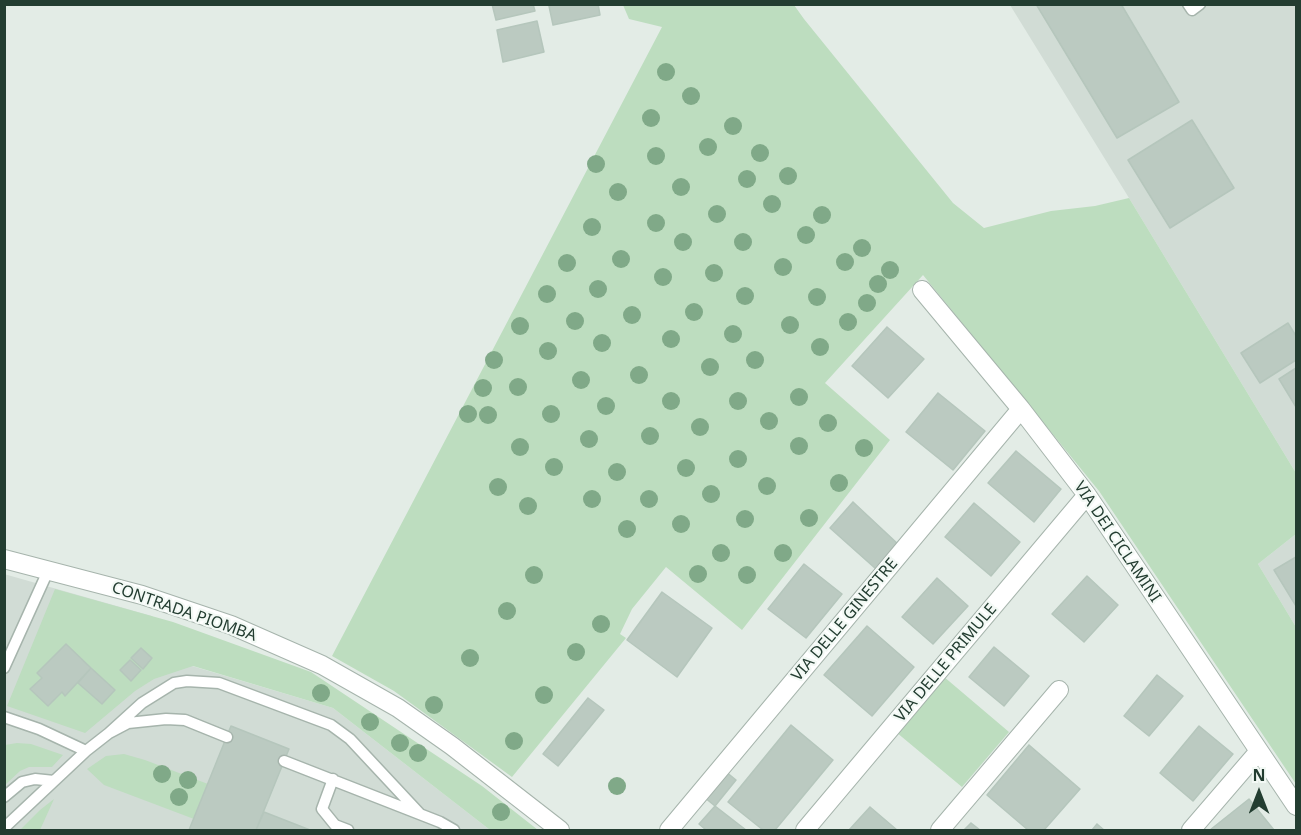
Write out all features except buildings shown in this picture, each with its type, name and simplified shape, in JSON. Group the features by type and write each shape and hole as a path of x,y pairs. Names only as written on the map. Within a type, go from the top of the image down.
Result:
{"street":[{"name":"VIA DEI CICLAMINI","path":"922,290 1021,409 1087,495 1296,806"},
{"name":"VIA DELLE GINESTRE","path":"669,831 1021,409"},
{"name":"VIA DELLE PRIMULE","path":"804,831 1087,495"},
{"name":"CONTRADA PIOMBA","path":"4,559 142,595 231,624 322,665 398,708 452,746 560,831"},
{"path":"940,831 1059,690"},
{"path":"1191,831 1259,751"}],"lane":[{"path":"1188,4 1192,10 1200,4"},
{"path":"4,668 48,571"},
{"path":"4,828 86,751 142,703 174,683 187,681 219,683 331,726 350,739 420,814"},
{"path":"4,717 39,729 86,751"},
{"path":"109,733 128,723 166,719 185,720 226,737"},
{"path":"284,761 440,822 454,831"},
{"path":"4,797 22,782 35,779 54,781"},
{"path":"333,779 322,808 335,825 348,831"}],"shaded area":[{"path":"1010,5 1296,5 1296,473 1129,198"},
{"path":"1296,534 1296,627 1258,564"},
{"path":"4,574 152,616 192,666 333,708 490,830 5,830"}],"green space":[{"path":"623,5 794,5 953,203 984,228 1051,211 1095,206 1129,198 1296,473 1296,534 1258,564 1296,627 1296,784 1099,491 923,275 825,383 890,440 742,630 666,567 632,609 620,634 626,638 512,777 394,691 332,656 662,27 629,19"},
{"path":"55,589 173,622 311,672 482,786 538,830 490,830 333,708 193,666 154,679 135,691 85,733 7,706"},
{"path":"943,676 1009,732 962,787 896,732"},
{"path":"31,744 63,755 52,767 29,767 20,771 5,785 5,745"},
{"path":"124,754 208,784 194,819 104,785 87,769 106,756"},
{"path":"54,799 40,830 20,830 40,810"}]}
